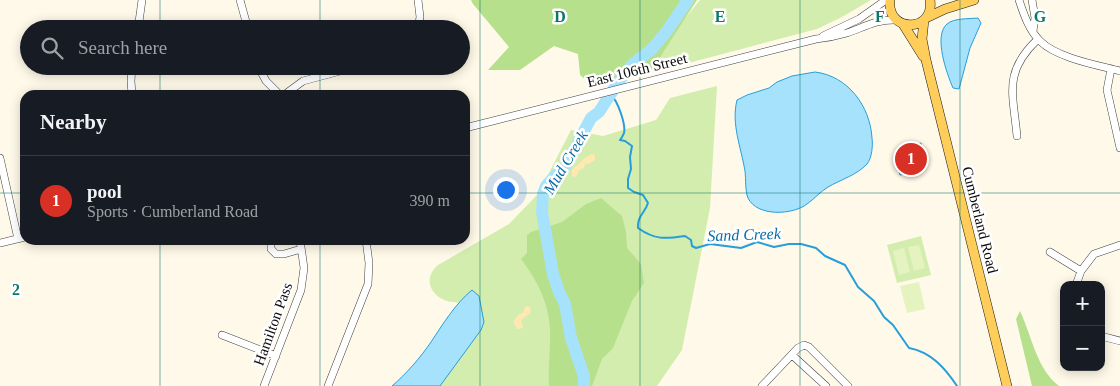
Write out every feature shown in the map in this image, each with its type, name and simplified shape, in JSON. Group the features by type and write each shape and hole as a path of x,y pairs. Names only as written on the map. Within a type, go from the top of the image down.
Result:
{"main road":[{"name":"Cumberland Road","path":"888,0 890,8 926,60"},
{"name":"Cumberland Road","path":"930,0 930,11 925,20 922,39 926,60 1007,386"},
{"path":"899,22 914,25 945,9 974,0"}],"street":[{"path":"139,20 142,0"},
{"path":"240,0 246,20"},
{"path":"418,0 420,20"},
{"name":"East 106th Street","path":"816,39 859,19 888,0"},
{"path":"1019,0 1024,17 1038,39 1051,50 1120,71"},
{"path":"1032,0 1035,18 1033,31"},
{"name":"East 106th Street","path":"470,127 816,39 836,36 883,20 899,22"},
{"path":"1017,136 1012,87 1013,74 1024,54 1038,39"},
{"path":"1111,69 1107,90 1120,148"},
{"path":"131,75 132,90"},
{"path":"263,75 266,81 276,90"},
{"path":"290,90 303,81 325,75"},
{"path":"0,158 20,231"},
{"path":"0,244 20,239"},
{"path":"271,245 271,249 276,254 284,254 302,249"},
{"name":"Hamilton Pass","path":"264,386 301,290 304,268 301,245"},
{"path":"328,386 368,284 369,263 367,245"},
{"path":"1077,281 1081,271 1094,254 1120,245"},
{"path":"1050,252 1081,271"},
{"path":"222,335 276,356"},
{"path":"1105,337 1120,341"},
{"path":"762,386 798,348 804,346 809,347 848,386"},
{"path":"792,355 826,386"}],"green space":[{"path":"471,0 697,0 653,68 597,84 586,80 580,75 578,54 554,46 520,70 488,70 509,47"},
{"path":"700,0 871,0 817,29 632,78 657,52"},
{"path":"717,86 710,208 682,350 657,386 413,386 469,301 455,302 439,297 431,288 430,276 433,271 438,265 509,224 538,194 571,130 603,136 656,120 670,98"},
{"path":"601,198 622,216 627,248 641,264 644,283 632,301 613,348 602,359 592,386 549,386 550,327 543,296 521,259 527,253 527,235 562,222 586,204"},
{"path":"921,236 931,275 897,283 887,245"},
{"path":"919,245 925,268 914,271 908,247"},
{"path":"904,248 910,272 899,275 893,251"},
{"path":"919,282 925,309 907,313 900,286"},
{"path":"1020,311 1040,361 1051,379 1059,386 1032,386 1016,319"}],"sand":[{"path":"592,154 595,155 595,160 585,164 584,168 579,170 576,177 572,176 572,170"},
{"path":"525,307 531,308 530,313 521,320 523,328 517,329 513,322 519,314 523,313"}],"water":[{"path":"978,18 981,23 970,48 959,89 953,88 942,55 941,37 943,30 947,24 953,21"},
{"path":"815,72 827,75 847,86 862,104 870,126 872,151 870,158 867,164 858,171 828,187 801,208 776,212 759,208 753,204 747,195 745,171 735,118 737,100 769,88 777,82 792,76"},
{"path":"921,143 923,153 915,155 918,171 900,175 898,166 907,164 903,148"},
{"path":"472,290 479,296 484,322 481,330 440,386 392,386 418,360 455,308"}],"waterway":[{"name":"Mud Creek","path":"584,386 584,376 571,338 565,304 553,274 542,212 543,194 546,186 565,167 591,118 599,112 619,81 633,64 652,49 667,31 688,0"},
{"name":"Sand Creek","path":"611,95 623,119 624,133 620,140 632,146 628,188 643,195 648,203 640,217 638,228 660,238 685,236 691,240 692,246 696,248 710,244 741,248 757,242 774,247 801,244 816,248 825,256 845,265 858,287 874,301 884,317 893,325 909,348 931,357 948,373 957,386"}],"place":[{"name":"pool","path":"911,159"}]}
